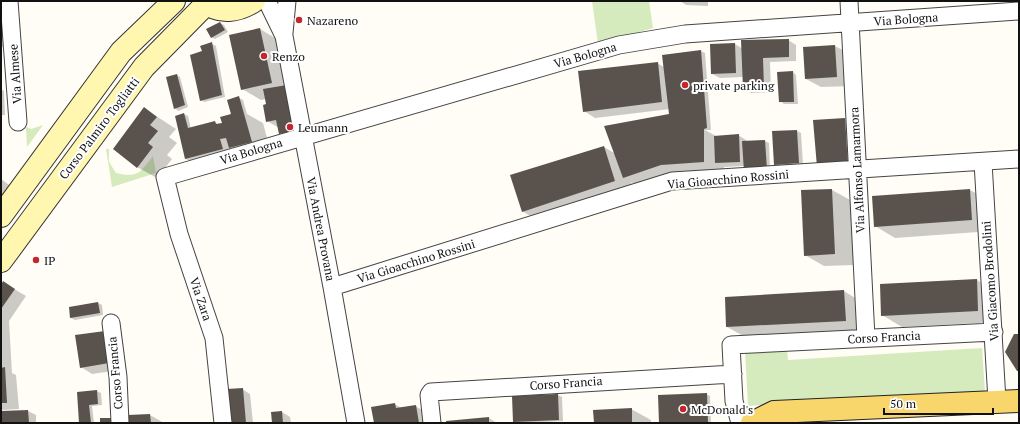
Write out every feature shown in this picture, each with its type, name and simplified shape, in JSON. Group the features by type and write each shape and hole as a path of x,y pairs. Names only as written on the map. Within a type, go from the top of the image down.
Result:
{"main road":[{"path":"752,423 774,412 1019,401"}],"street":[{"name":"Via Almese","path":"9,1 18,122"},
{"path":"1,216 120,52 174,1"},
{"path":"205,2 220,9 228,10 246,6 254,1"},
{"name":"Via Andrea Provana","path":"267,1 284,36 304,136 356,423"},
{"name":"Via Andrea Provana","path":"284,36 287,1"},
{"name":"Via Alfonso Lamarmora","path":"849,1 856,169 866,338"},
{"name":"Corso Palmiro Togliatti","path":"1,261 144,68 205,2"},
{"name":"Via Bologna","path":"166,177 619,45 685,34 1019,11"},
{"name":"Via Gioacchino Rossini","path":"332,287 672,181 1019,159"},
{"name":"Via Giacomo Brodolini","path":"983,162 997,401"},
{"name":"Via Zara","path":"166,177 179,234 214,338 223,423"},
{"name":"Corso Francia","path":"110,323 118,377 120,423"},
{"name":"Corso Francia","path":"740,423 734,401 731,345 994,332"},
{"name":"Corso Francia","path":"432,423 429,395 431,392 732,374"}],"green space":[{"path":"592,1 649,1 653,28 598,44"},
{"path":"43,125 27,147 26,127 31,129"},
{"path":"106,149 109,149 109,162 116,173 129,175 138,173 145,167 153,156 156,173 112,187"},
{"path":"982,348 985,392 748,406 745,351 787,349 788,360"}],"building":[{"path":"220,22 225,30 211,38 206,29"},
{"path":"260,28 272,83 241,90 229,35"},
{"path":"789,39 789,57 763,58 764,88 743,89 741,40"},
{"path":"212,42 222,95 200,101 190,55 202,51 200,46"},
{"path":"735,43 736,73 711,74 710,44"},
{"path":"835,45 837,77 805,79 803,47"},
{"path":"701,50 707,128 704,129 704,162 661,165 623,178 604,126 669,114 662,55"},
{"path":"658,62 662,102 583,112 578,71"},
{"path":"793,71 794,102 779,102 777,72"},
{"path":"177,74 185,105 174,109 166,77"},
{"path":"287,85 294,123 290,132 279,134 276,120 266,122 263,105 266,104 263,89"},
{"path":"239,96 252,142 229,148 226,138 220,139 223,149 185,159 175,116 184,113 188,128 215,121 216,124 222,123 220,117 231,114 227,100"},
{"path":"144,107 157,117 150,125 158,131 148,143 153,147 137,168 113,149"},
{"path":"845,118 848,166 817,167 813,120"},
{"path":"797,130 799,163 774,165 772,131"},
{"path":"739,134 740,162 715,163 714,136"},
{"path":"765,140 767,170 744,172 742,141"},
{"path":"604,146 615,181 522,212 510,175"},
{"path":"832,189 835,254 804,256 801,190"},
{"path":"970,189 972,220 874,227 872,196"},
{"path":"977,279 978,311 881,316 880,284"},
{"path":"3,281 15,289 1,309 1,285"},
{"path":"844,290 846,321 726,327 725,297"},
{"path":"98,302 100,313 70,318 69,307"},
{"path":"105,331 109,363 80,368 75,335"},
{"path":"1014,334 1019,334 1019,371 1017,371 1005,352"},
{"path":"5,367 7,403 1,403 1,368"},
{"path":"243,388 246,423 230,423 227,389"},
{"path":"97,390 98,404 89,405 91,423 79,423 77,392"},
{"name":"McDonald's","path":"707,393 708,423 659,423 658,395"},
{"path":"558,394 559,420 513,422 512,396"},
{"path":"395,403 396,408 416,405 419,423 374,423 371,407"},
{"path":"632,408 632,423 594,423 593,410"},
{"path":"28,410 29,423 1,423 1,411"},
{"path":"282,411 283,423 272,423 271,412"},
{"path":"150,414 151,423 128,423 128,415"},
{"path":"489,417 489,423 446,423 446,421"},
{"path":"100,418 115,418 115,423 100,423"}],"place":[{"name":"Nazareno","path":"299,20"},
{"name":"Renzo","path":"264,56"},
{"name":"private parking","path":"685,85"},
{"name":"Leumann","path":"290,127"},
{"name":"IP","path":"36,260"},
{"name":"McDonald's","path":"683,409"}]}
